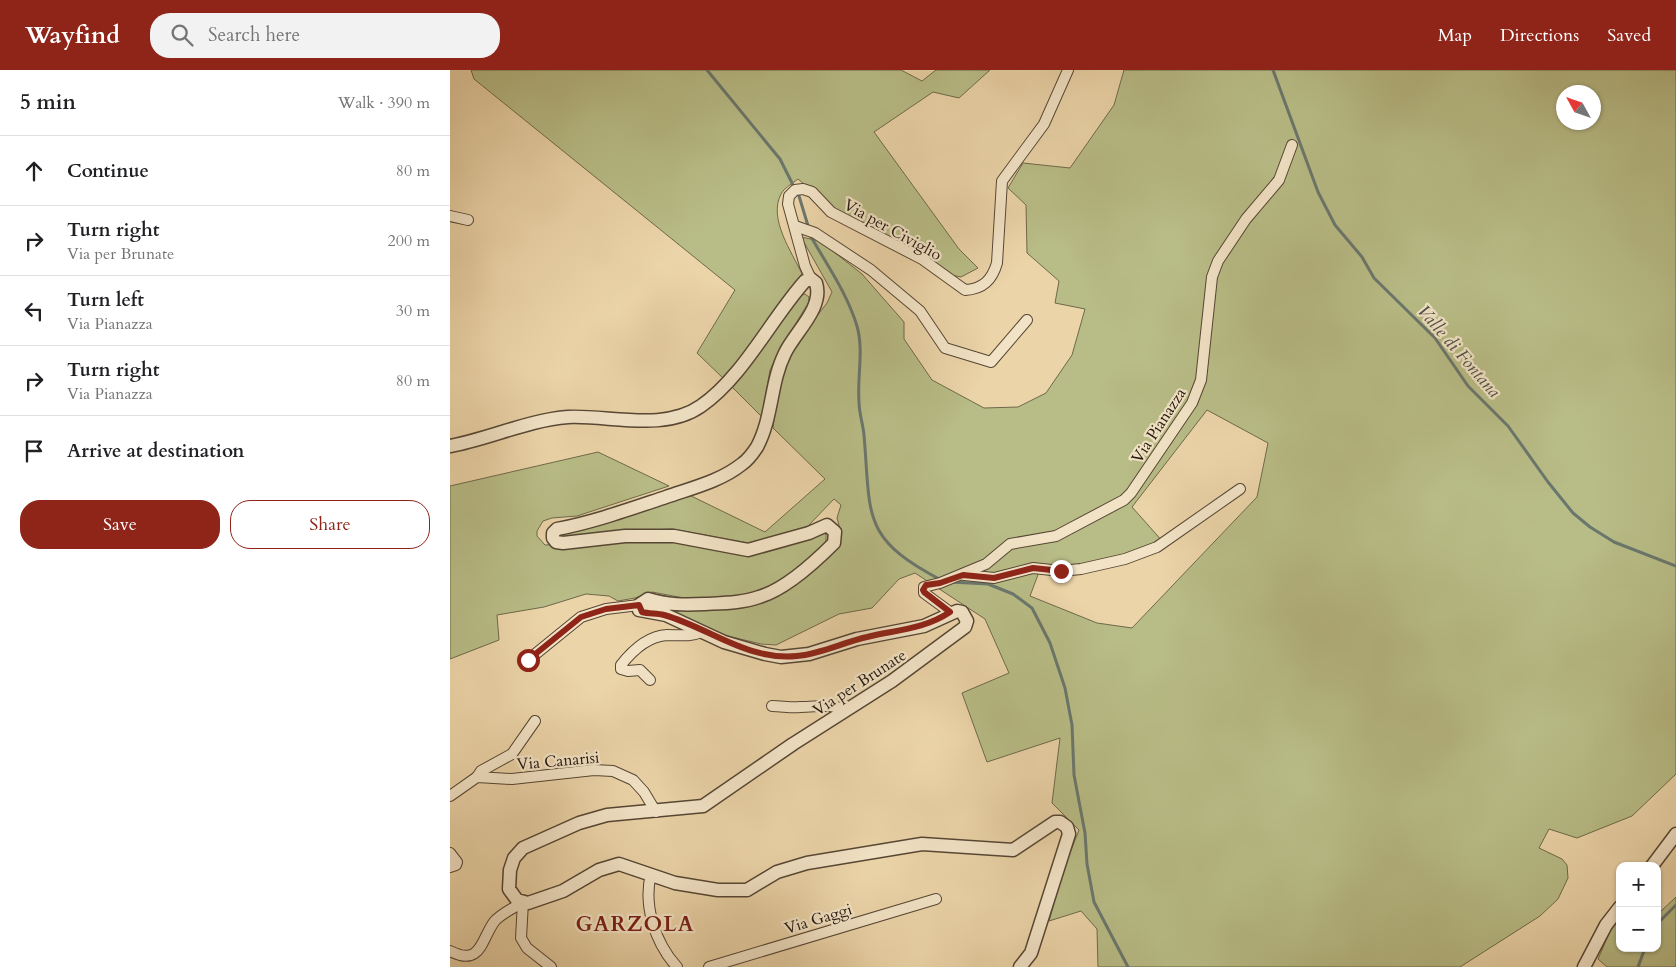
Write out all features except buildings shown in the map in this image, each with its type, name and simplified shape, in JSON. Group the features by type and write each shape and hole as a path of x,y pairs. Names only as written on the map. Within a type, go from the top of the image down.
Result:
{"street":[{"name":"Via per Civiglio","path":"811,279 805,266 788,204 789,196 795,190 803,189 812,192 831,212 922,259 965,290 977,289 987,283 994,274 997,263 1002,180 1044,124 1068,70"},
{"name":"Via Pianazza","path":"950,612 923,590 926,585 952,579 986,564 1010,544 1056,536 1116,504 1131,493 1192,403 1197,392 1201,380 1210,294 1218,261 1246,219 1279,180 1292,145"},
{"path":"450,216 468,220"},
{"path":"795,226 815,233 871,270 920,311 945,348 992,362 1027,320"},
{"path":"450,446 566,417 660,419 683,415 700,407 722,387 799,288 811,279 816,283 818,290 816,305 795,334 780,363 774,382 767,422 757,446 744,463 706,483 603,518 557,529 553,533 553,538 564,543 625,536 674,536 748,550 809,534 826,525 835,532 834,543 787,582 761,597 738,602 684,605 660,604 648,599 639,605 606,609 581,617 528,660"},
{"name":"Via Pianazza","path":"963,575 994,578 1033,568 1061,571 1125,560 1157,547 1240,489"},
{"name":"Via per Brunate","path":"522,902 512,895 508,880 514,858 523,848 579,823 607,815 656,812 703,806 892,681 962,631 967,621 962,612 950,612 924,626 858,639 798,656 765,654 724,642 666,616 642,612 639,605"},
{"path":"650,680 640,670 628,672 621,669 621,665 635,648 664,635 690,636 702,632"},
{"path":"772,706 801,708 821,704 834,705 847,710"},
{"path":"450,796 477,777 481,771 512,754 535,722"},
{"name":"Via Canarisi","path":"477,777 512,779 594,770 613,771 633,780 644,792 656,812"},
{"path":"522,902 528,904 563,891 612,864 626,865 675,883 718,890 747,890 777,872 807,863 922,844 1013,850 1055,822 1060,822 1069,829 1065,848 1031,953 1020,967"},
{"path":"1655,862 1676,834"},
{"path":"450,852 457,862 456,865 450,867"},
{"path":"651,874 647,892 651,919 670,959 677,967"},
{"name":"Via Gaggi","path":"709,967 936,899"},
{"path":"450,951 460,958 469,959 477,954 484,947 495,921 522,902"},
{"path":"522,902 521,938 527,948 551,967"},
{"path":"1584,967 1606,925 1616,912"}],"green space":[{"path":"471,70 901,70 922,81 936,70 990,70 959,98 933,92 874,132 959,249 978,268 961,277 951,275 878,231 830,206 798,179 781,194 777,214 783,235 802,274 726,381 697,353 735,290 474,79"},
{"path":"1124,70 1676,70 1676,774 1632,816 1577,838 1549,829 1539,848 1562,859 1567,865 1568,878 1558,899 1540,916 1460,967 1098,967 1097,929 1081,911 1049,921 1064,868 1079,830 1052,803 1060,738 987,762 962,693 1009,673 985,619 915,573 899,579 872,608 839,614 776,645 761,644 728,636 660,609 763,598 841,533 837,518 841,505 834,499 808,526 790,534 749,543 672,529 628,531 566,539 560,537 560,532 685,493 765,532 825,479 773,428 777,392 791,349 827,303 832,292 801,237 820,241 862,274 904,322 904,339 932,380 984,408 1018,407 1046,393 1072,355 1085,309 1055,303 1059,281 1027,253 1026,205 1008,188 1023,163 1070,168 1114,105","holes":["1207,410 1268,443 1257,497 1132,628 1097,623 1030,596 1039,572 1114,562 1164,543 1132,507"]},
{"path":"805,294 809,297 809,302 781,347 770,370 762,417 731,386 801,295"},
{"path":"598,452 669,486 577,516 552,518 543,521 537,531 537,536 545,545 673,539 754,552 783,547 824,532 826,543 785,578 758,593 738,597 684,598 652,592 618,601 609,596 586,594 544,607 497,615 499,640 450,659 450,486"},
{"path":"1676,897 1676,967 1607,967 1598,959 1610,931 1616,924 1616,952 1661,952 1661,911"}],"waterway":[{"path":"707,70 780,159 793,185"},
{"name":"Valle di Fontana","path":"1273,70 1318,192 1335,225 1362,257 1374,278 1435,338 1468,386 1508,426 1573,513 1590,527 1614,542 1676,566"},
{"path":"799,196 809,229"},
{"path":"810,235 842,291 857,326 860,345 859,406 864,435 870,506 875,522 883,537 896,551 941,580"},
{"path":"950,582 988,584 1013,594 1032,608 1050,643 1065,688 1072,725 1074,775 1085,833 1087,864 1094,902 1128,967"},
{"name":"Valle di Fontana","path":"1661,920 1676,905"},
{"name":"Valle di Fontana","path":"1638,967 1644,952"}],"district":[{"name":"GARZOLA","path":"635,924"}],"route":[{"path":"528,660 581,617 606,609 639,605 639,610 642,612 666,616 724,642 765,654 798,656 891,631 924,626 936,621 950,612 924,592 923,590 926,585 940,583 963,575 994,578 1015,571 1033,568 1061,571"}]}
